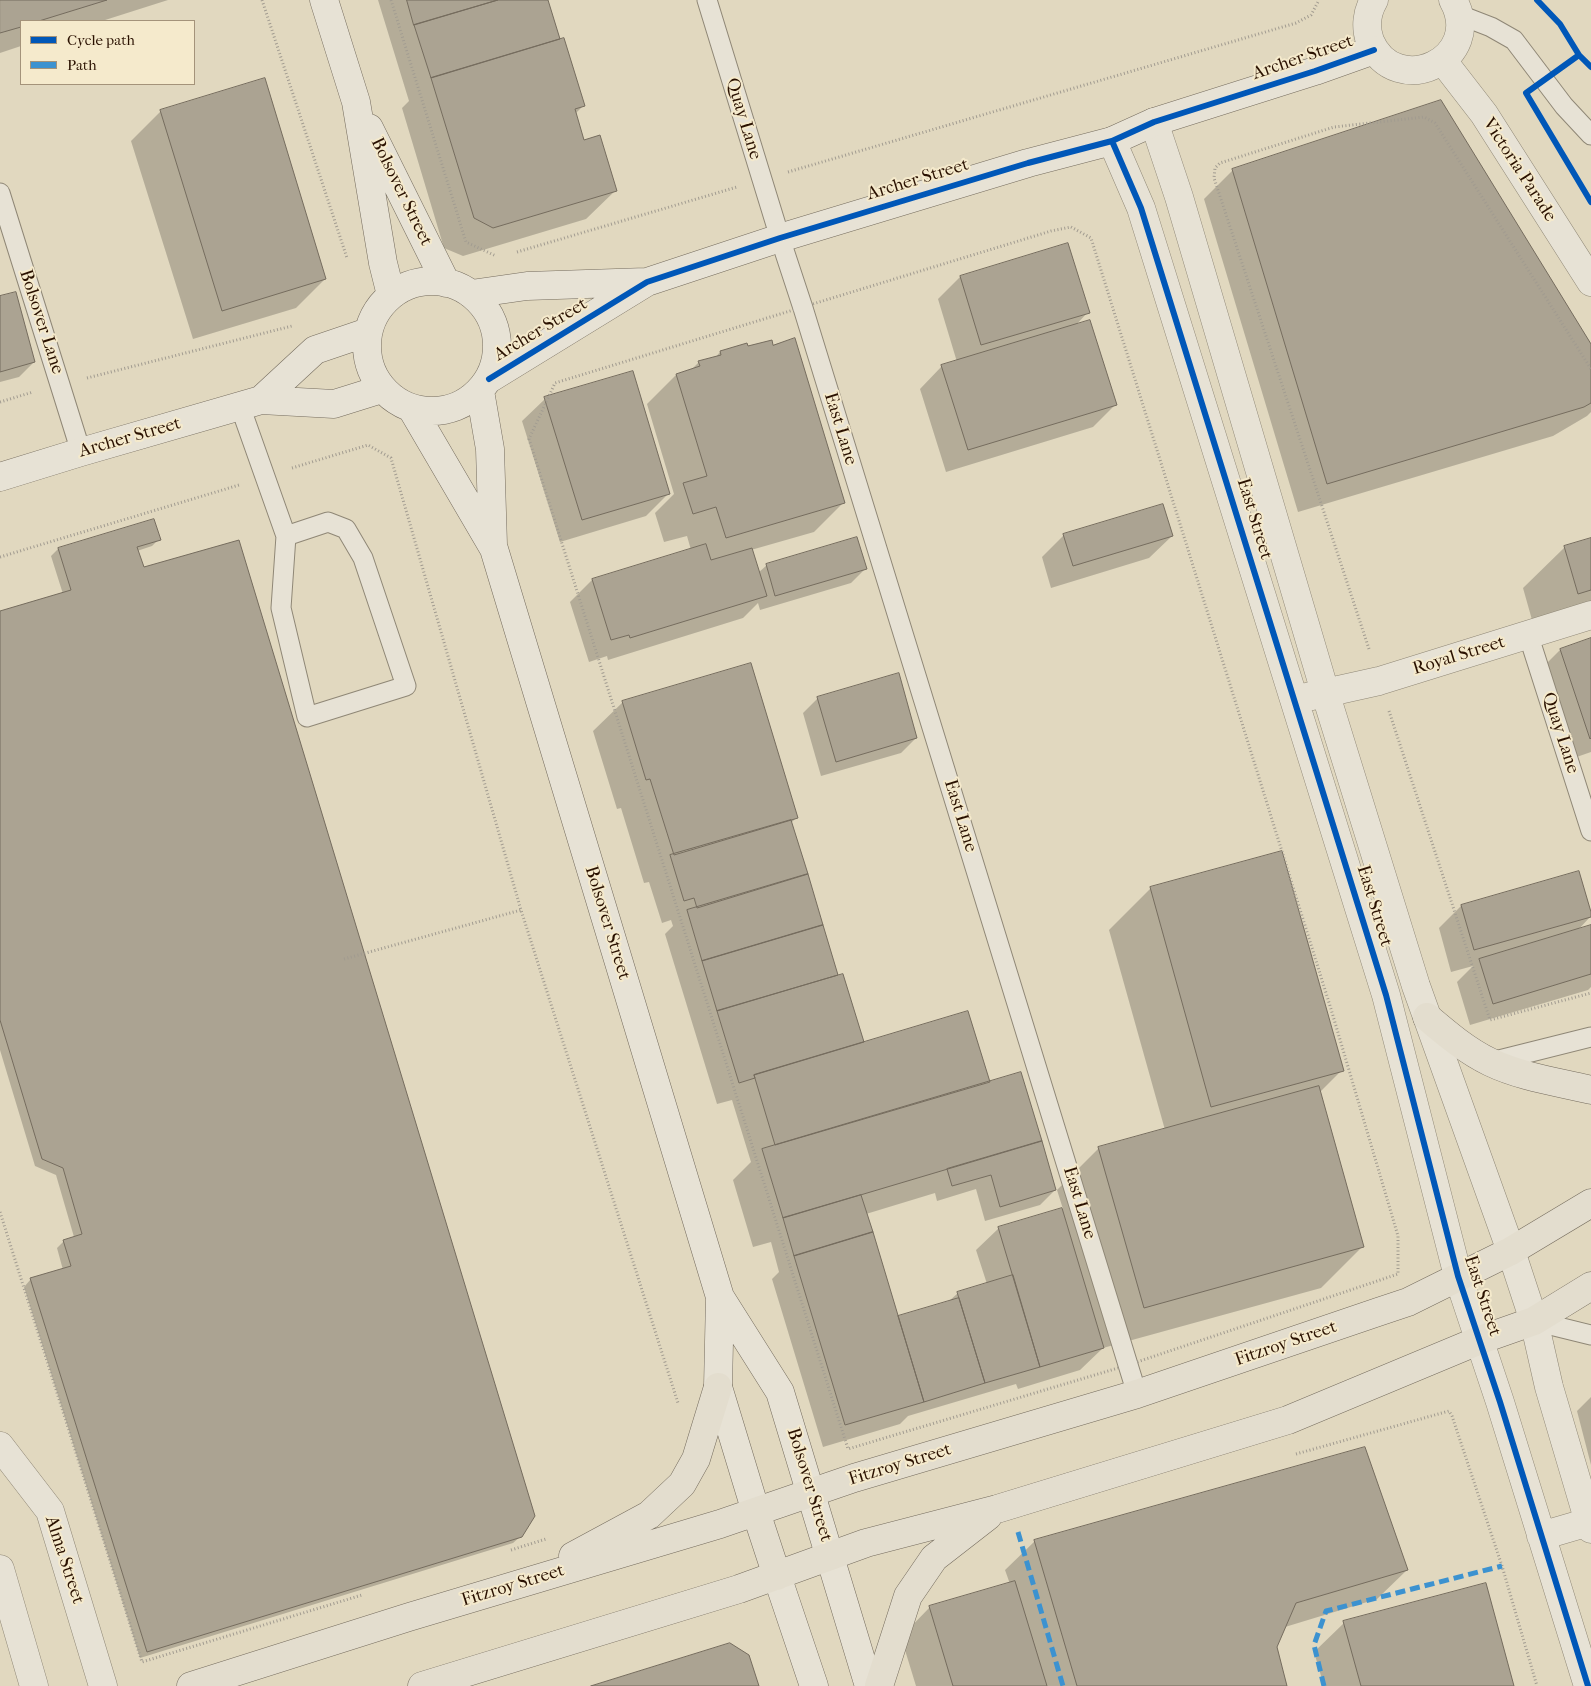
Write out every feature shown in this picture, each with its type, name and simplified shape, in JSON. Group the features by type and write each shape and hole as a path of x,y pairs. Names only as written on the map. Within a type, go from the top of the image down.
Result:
{"main road":[{"path":"1427,1018 1459,1044 1491,1062 1527,1075 1591,1090"},
{"name":"Fitzroy Street","path":"191,1686 409,1617 756,1512 863,1475 1137,1394 1408,1302 1511,1250 1591,1202"},
{"path":"422,1686 453,1682 777,1576 866,1543 997,1509 1288,1420 1480,1340 1534,1321 1591,1286"},
{"path":"518,1584 649,1515 682,1484 696,1459 718,1387"},
{"path":"879,1686 908,1596 915,1585 934,1558 997,1509"},
{"name":"Bolsover Street","path":"756,1512 777,1576"}],"street":[{"name":"Bolsover Street","path":"324,0 356,102 383,263 391,295"},
{"path":"1374,0 1367,22 1368,36 1374,50 1394,66 1406,70 1426,69 1443,61 1452,51 1460,28 1456,8"},
{"name":"Archer Street","path":"484,385 647,282 780,238 1028,162 1112,141 1154,122 1315,72 1374,50"},
{"name":"Victoria Parade","path":"1443,61 1484,114 1591,282"},
{"name":"Bolsover Street","path":"356,102 446,282"},
{"name":"East Street","path":"1154,122 1182,207 1325,692 1413,977 1511,1250 1534,1321 1549,1386 1590,1526 1541,1536"},
{"name":"East Street","path":"1112,141 1141,208 1386,995 1458,1276 1480,1340 1588,1686"},
{"path":"431,281 446,282 459,286 483,305 491,318 498,350 484,385 466,403 449,410 430,412 412,409 396,401 382,389 373,376 368,362 366,347 368,332 377,312 391,295 404,287 418,283 431,281"},
{"name":"Archer Street","path":"471,294 527,286 647,282"},
{"name":"Archer Street","path":"250,403 315,350 368,332"},
{"name":"Bolsover Street","path":"484,385 490,449 494,549"},
{"name":"Archer Street","path":"0,478 81,452 250,403 334,404 382,389"},
{"name":"Bolsover Street","path":"412,409 494,549 720,1298 780,1392 869,1686"},
{"name":"Royal Street","path":"1294,701 1325,692 1379,681 1591,615"},
{"name":"Bolsover Street","path":"720,1298 718,1387 756,1512"},
{"name":"Alma Street","path":"0,1446 50,1511 103,1686"},
{"path":"0,1569 34,1686"},
{"name":"Bolsover Street","path":"777,1576 814,1686"}],"lane":[{"name":"Quay Lane","path":"707,0 780,238"},
{"path":"1456,8 1514,40 1564,106 1591,135"},
{"name":"Bolsover Lane","path":"0,193 81,452"},
{"name":"East Lane","path":"780,238 1137,1394"},
{"path":"250,403 266,477 286,536 281,608 307,717 406,686 363,558 346,529 328,522 286,536"},
{"name":"Quay Lane","path":"1528,634 1591,831"},
{"path":"1491,1062 1591,1037"},
{"path":"1534,1321 1591,1335"}],"path":[{"path":"262,0 348,262"},
{"path":"391,0 466,242 494,256 502,255"},
{"path":"510,253 1296,23 1311,15 1319,0"},
{"path":"1369,649 1214,178 1215,168 1220,163 1334,127 1424,117 1430,120 1435,123 1444,136 1591,369"},
{"path":"1071,227 1091,238 1331,1009 1393,1217 1398,1236 1398,1274"},
{"path":"0,402 61,384 296,324"},
{"path":"555,383 529,438 848,1449"},
{"path":"0,557 368,445 391,458 521,910 680,1408"},
{"path":"1388,705 1490,1020 1591,993"},
{"path":"344,960 521,910"},
{"path":"0,1212 142,1662 370,1592"},
{"path":"1452,1416 1502,1566 1537,1686"},
{"path":"503,1552 550,1538"}],"building":[{"path":"0,0 107,0 42,20 20,20 20,27 0,33"},
{"path":"407,0 498,0 414,25"},
{"path":"498,0 548,0 560,39 431,78 414,25"},
{"path":"564,38 585,106 575,109 584,140 600,135 617,191 493,228 474,218 431,78"},
{"path":"265,78 326,279 222,311 160,110"},
{"path":"1441,100 1591,344 1591,403 1584,407 1327,484 1232,169"},
{"path":"1068,243 1090,313 981,345 960,276"},
{"path":"16,292 35,362 0,372 0,296"},
{"path":"1090,320 1117,405 968,450 941,365"},
{"path":"795,338 845,503 726,538 716,507 693,514 683,483 707,476 676,374 700,366 698,361 721,355 720,351 747,343 748,346 772,340 773,345"},
{"path":"633,371 670,494 582,520 544,397"},
{"path":"1163,504 1173,536 1073,566 1063,534"},
{"path":"154,519 161,540 137,547 144,567 239,540 535,1516 522,1537 147,1652 30,1278 71,1266 63,1240 82,1234 63,1168 42,1159 0,1020 0,611 71,590 58,548"},
{"path":"857,537 867,569 775,596 766,564"},
{"path":"1591,538 1591,590 1578,594 1564,546"},
{"path":"706,544 711,560 752,548 767,596 630,638 629,635 611,640 592,579"},
{"path":"1591,638 1591,738 1590,739 1560,649"},
{"path":"751,663 798,818 674,855 650,779 646,780 622,701"},
{"path":"899,673 917,738 836,762 817,697"},
{"path":"791,820 808,874 697,908 694,898 684,901 670,855"},
{"path":"1282,851 1344,1071 1211,1107 1150,887"},
{"path":"1579,871 1591,917 1474,950 1461,905"},
{"path":"808,874 823,925 702,961 687,910"},
{"path":"823,925 838,975 717,1011 702,961"},
{"path":"1591,925 1591,974 1493,1004 1479,959"},
{"path":"843,974 864,1042 754,1075 755,1078 739,1083 717,1011"},
{"path":"968,1011 990,1082 775,1145 754,1075"},
{"path":"1021,1072 1042,1141 783,1218 762,1149"},
{"path":"1319,1086 1364,1247 1144,1308 1098,1147"},
{"path":"1042,1141 1056,1190 1000,1207 991,1175 952,1186 947,1169"},
{"path":"861,1195 873,1232 794,1256 783,1218"},
{"path":"1062,1208 1104,1348 1040,1367 998,1227"},
{"path":"873,1232 924,1402 845,1425 794,1256"},
{"path":"1013,1275 1040,1367 985,1383 957,1292"},
{"path":"959,1298 985,1383 924,1402 898,1316"},
{"path":"1365,1447 1408,1570 1296,1603 1277,1647 1287,1686 1077,1686 1034,1540"},
{"path":"1015,1581 1047,1686 953,1686 929,1606"},
{"path":"1486,1583 1514,1686 1361,1686 1343,1621"},
{"path":"730,1643 749,1655 759,1686 591,1686"}],"marked path":[{"path":"1018,1532 1063,1686"},
{"path":"1324,1686 1314,1645 1326,1611 1502,1566"}],"cycle path":[{"path":"1537,0 1560,24 1579,55 1591,67"},
{"path":"489,379 647,282 780,238 1028,163 1112,141 1154,122 1315,71 1374,50"},
{"path":"1579,55 1526,93 1591,202"},
{"path":"1112,141 1141,208 1386,995 1458,1276 1500,1402 1588,1686"}]}
